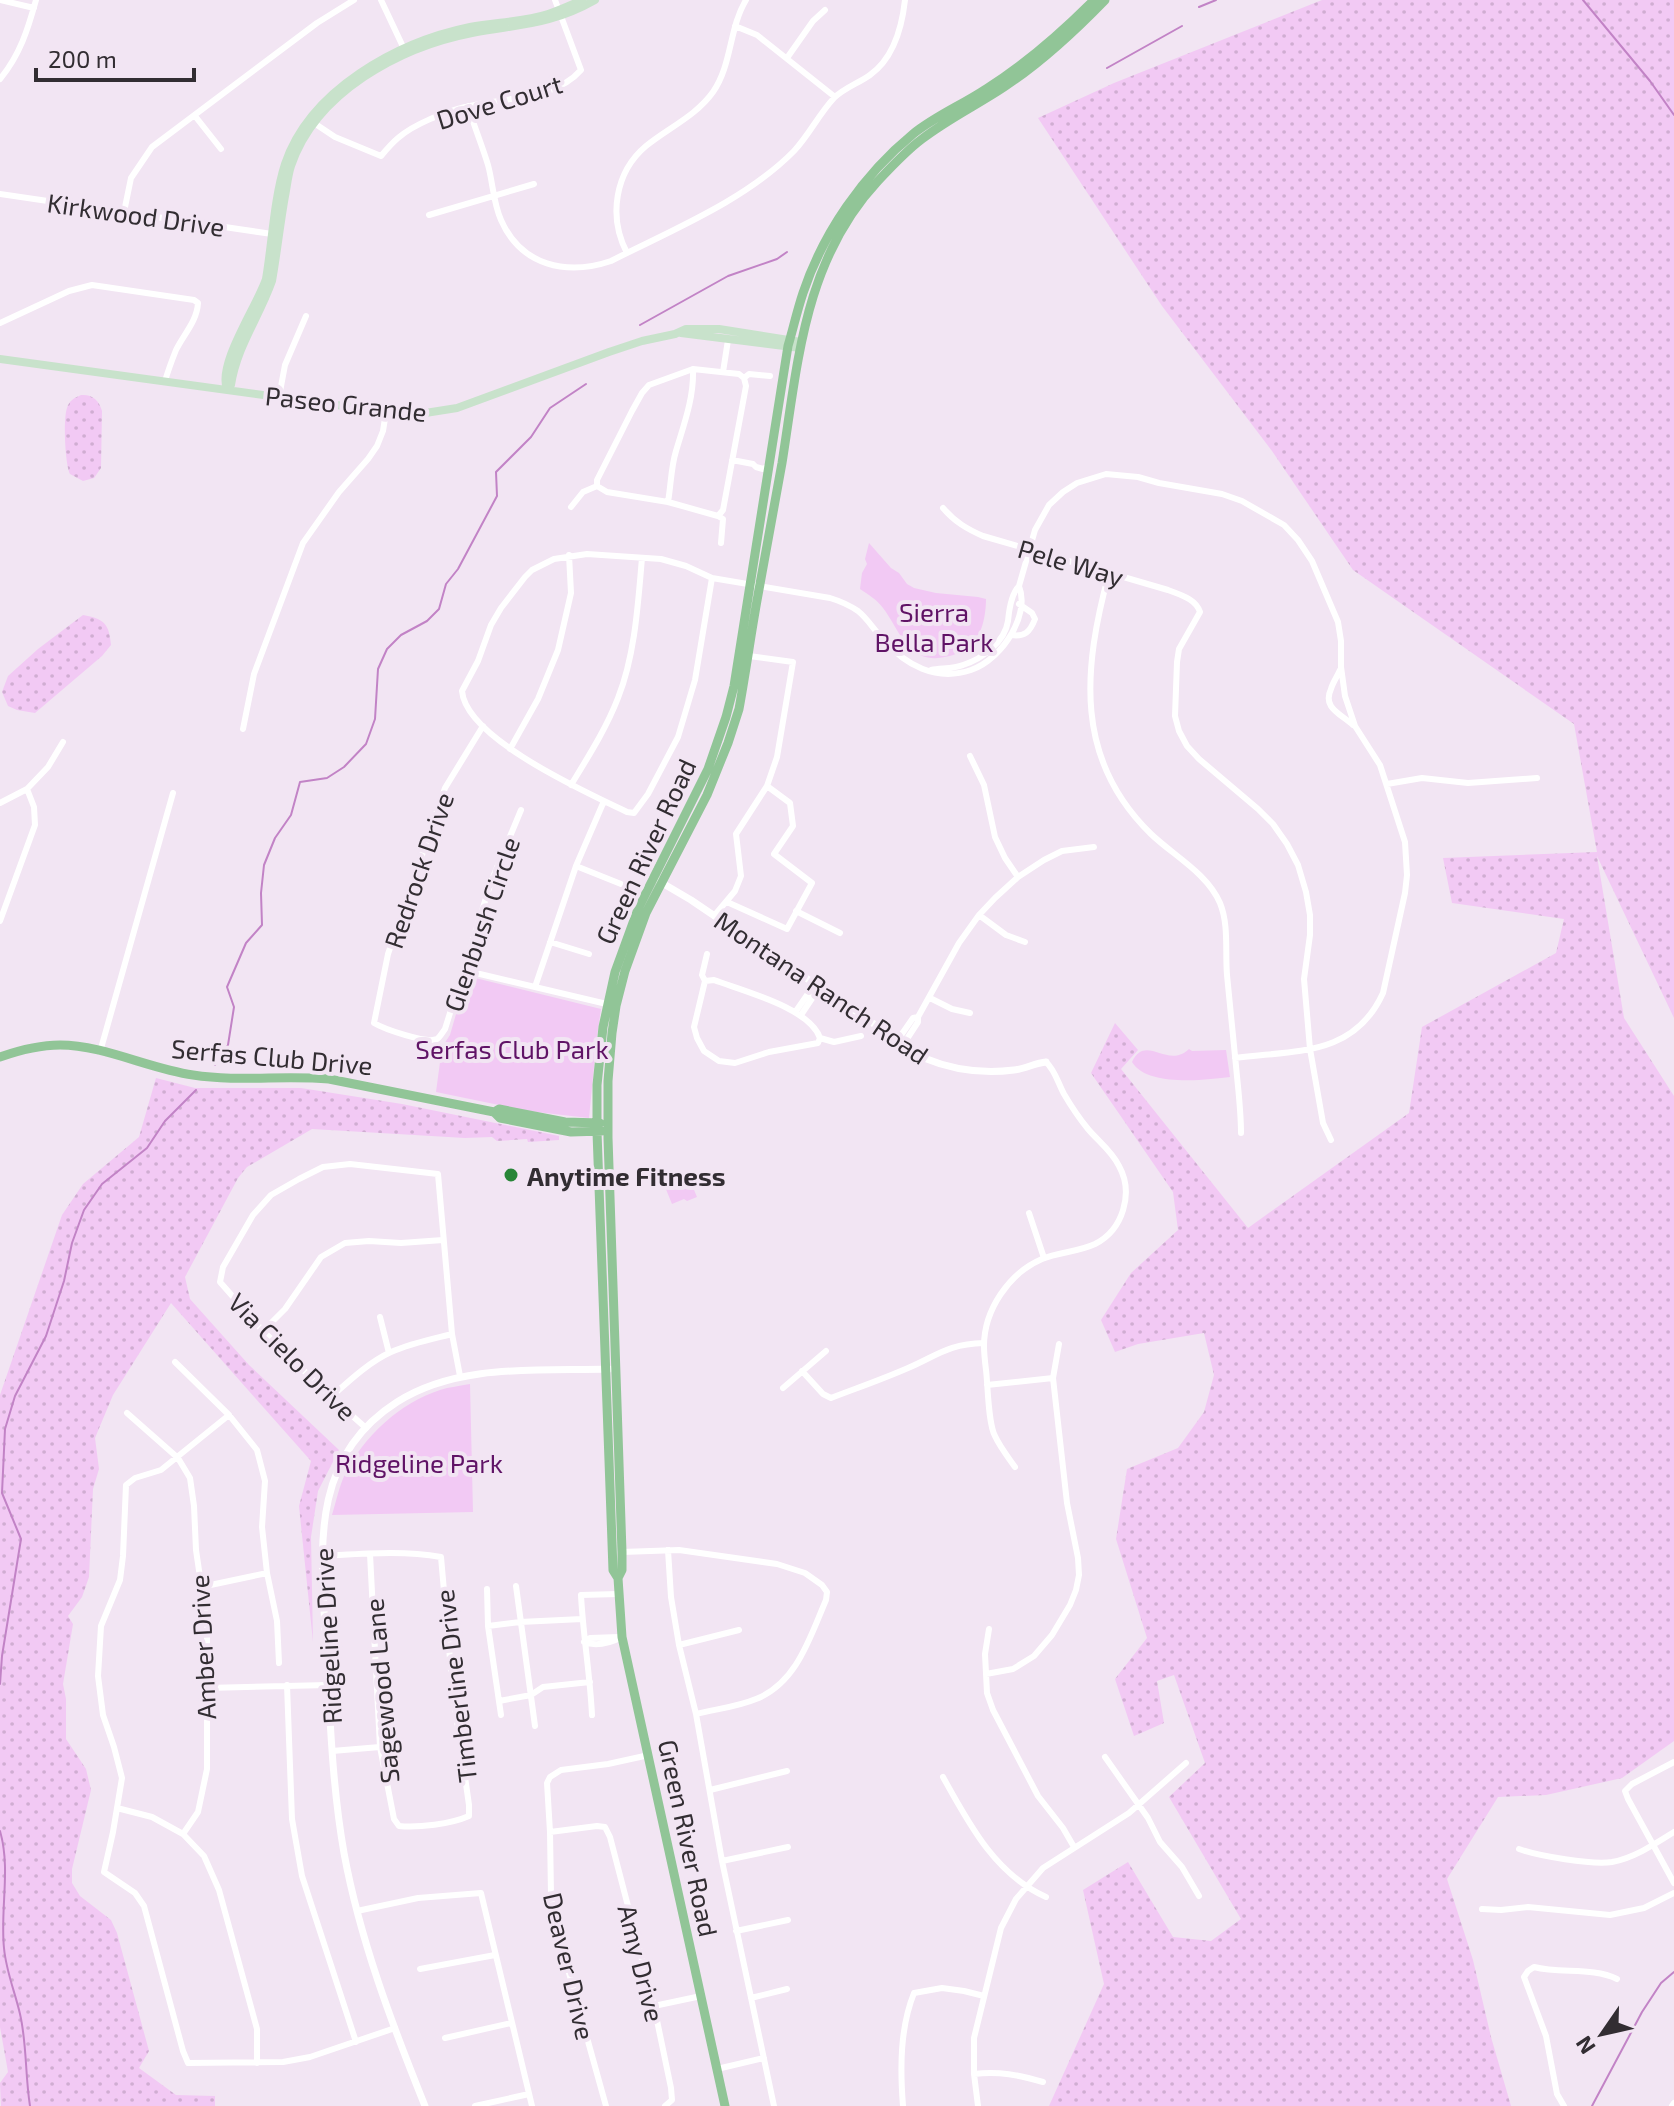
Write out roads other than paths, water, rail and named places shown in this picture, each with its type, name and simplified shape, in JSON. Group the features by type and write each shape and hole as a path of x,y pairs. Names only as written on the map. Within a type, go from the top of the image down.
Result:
{"main road":[{"path":"560,13 582,0"},
{"path":"227,389 231,385 240,349 272,281 276,234 291,166 312,123 336,92 351,80 423,40 471,27 560,13 595,0"},
{"name":"Green River Road","path":"657,880 707,795 739,709 749,656 769,467 789,342 803,292 831,233 862,186 915,132 984,91 1030,58 1094,0"},
{"name":"Green River Road","path":"725,2106 622,1637 618,1594 618,1578 622,1570 619,1464 611,1369 602,1127 611,1005 657,880 717,745 734,686 754,586 769,536 810,300 827,258 856,208 890,168 919,141 1031,68 1105,0"},
{"name":"Paseo Grande","path":"680,333 686,329 708,328 800,345"},
{"name":"Paseo Grande","path":"0,359 419,414 457,408 609,352 680,333 728,340 789,342"},
{"path":"769,467 774,473 768,509 769,536"},
{"name":"Serfas Club Drive","path":"0,1057 52,1045 79,1047 192,1075 329,1079 494,1112 499,1109 602,1127"},
{"name":"Green River Road","path":"611,1369 609,1457 613,1570 618,1578"},
{"path":"609,1457 619,1464"},
{"path":"612,1538 622,1552"}],"street":[{"path":"0,0 35,4 22,47 0,79"},
{"path":"124,212 131,178 152,147 317,23 354,0"},
{"path":"381,0 405,51"},
{"name":"Dove Court","path":"312,123 335,137 381,156 399,137 434,118 468,106 554,89 573,79 581,70 555,0"},
{"path":"627,253 619,234 616,212 624,174 645,147 697,110 712,93 724,70 740,9 746,0"},
{"path":"468,106 501,221 511,236 523,249 546,263 574,269 586,268 611,261 750,188 794,151 835,97 873,73 884,62 898,34 905,0"},
{"path":"787,58 813,21 825,10"},
{"path":"735,26 757,35 835,97"},
{"path":"195,116 221,149"},
{"path":"429,215 534,184"},
{"name":"Kirkwood Drive","path":"0,194 276,234"},
{"path":"0,323 69,291 92,285 194,300 198,308 165,381"},
{"path":"279,397 285,365 306,316"},
{"path":"723,372 728,340"},
{"path":"668,502 675,454 687,420 693,369"},
{"path":"718,516 723,510 746,386 739,374 693,369 655,382 642,393 597,480 597,486 607,492 668,502 718,516 723,519 721,543"},
{"path":"744,378 749,374 770,376"},
{"path":"243,729 254,674 303,543 377,446 386,412"},
{"path":"732,460 753,464"},
{"path":"928,671 964,665 991,649 1008,624 1007,614 1014,591 1019,586 1035,530 1049,505 1063,492 1092,477 1120,474 1222,494 1242,501 1284,525 1298,540 1312,561 1338,622 1345,696 1355,726 1380,765 1405,842 1405,893 1383,993 1372,1014 1352,1033 1325,1047 1235,1058"},
{"path":"571,507 583,492 597,486"},
{"name":"Pele Way","path":"943,508 963,527 983,536 1168,590 1198,605 1200,612 1179,649 1175,716 1187,746 1273,824 1298,865 1310,915 1304,979 1310,1049"},
{"path":"712,578 695,680 678,737 648,794 634,813 571,785 510,749 483,726 462,697 491,625 509,598 532,570 569,555 674,562 712,578 830,598 859,612 909,663 941,675 976,668 994,656 1011,635 1021,615 1022,592 1019,586"},
{"path":"510,749 538,699 558,650 571,593 569,555"},
{"path":"571,785 592,752 619,697 630,654 642,558"},
{"path":"1109,573 1093,642 1090,700 1096,740 1110,780 1125,805 1157,840 1203,879 1219,900 1224,917 1241,1133"},
{"path":"1011,635 1026,634 1035,619 1021,604 1012,605"},
{"path":"714,916 738,886 741,876 736,834 767,786 777,757 793,662 749,656"},
{"path":"1341,667 1331,688 1329,703 1333,711 1355,726"},
{"name":"Redrock Drive","path":"439,1038 431,1041 385,1029 374,1023 388,954 445,788 483,726"},
{"path":"0,803 27,789 48,767 63,742"},
{"path":"970,756 984,785 995,837 1018,877"},
{"path":"1387,784 1422,778 1468,783 1537,778"},
{"path":"727,902 787,929 812,883 774,854 793,826 790,803 767,786"},
{"path":"0,921 35,825 34,807 27,789"},
{"path":"100,1052 173,793"},
{"path":"535,987 576,866 604,801"},
{"name":"Glenbush Circle","path":"439,1038 445,1029 491,882 521,810"},
{"path":"900,1043 918,1022 959,943 979,915 1018,877 1044,860 1062,851 1094,847"},
{"path":"576,866 621,884"},
{"name":"Montana Ranch Road","path":"657,880 924,1058 968,1071 997,1072 1046,1062"},
{"path":"796,911 840,933"},
{"path":"979,915 1006,935 1025,942"},
{"path":"550,942 589,954"},
{"path":"705,981 714,980 798,1013 816,1028 820,1038 818,1043 769,1052 735,1063 719,1061 704,1051 694,1027 705,981 702,975 707,954"},
{"path":"463,970 611,1005"},
{"path":"798,1013 817,986"},
{"path":"930,998 952,1009 970,1013"},
{"path":"820,1038 834,1042 861,1036"},
{"path":"1310,1049 1323,1123 1331,1140"},
{"path":"1015,1467 993,1434 984,1343 994,1306 1020,1272 1044,1258 1086,1248 1110,1233 1119,1222 1126,1196 1121,1168 1081,1121 1046,1062"},
{"name":"Via Cielo Drive","path":"366,1428 263,1331 220,1282 223,1267 253,1215 271,1195 323,1167 350,1164 438,1174 443,1240"},
{"path":"1029,1213 1044,1258"},
{"path":"263,1331 285,1309 321,1257 345,1243 443,1240 452,1334 460,1376"},
{"path":"380,1317 389,1353"},
{"path":"331,1397 359,1372 389,1353 423,1340 452,1334"},
{"path":"802,1371 823,1394 831,1398 923,1362 942,1351 984,1343"},
{"path":"986,1674 1013,1669 1034,1656 1052,1635 1070,1605 1078,1582 1078,1558 1067,1503 1053,1378 1059,1344"},
{"path":"783,1388 826,1351"},
{"path":"175,1362 229,1415 257,1450 265,1481 262,1527 277,1621 279,1663"},
{"name":"Ridgeline Drive","path":"425,2106 372,1964 357,1911 338,1817 322,1556 322,1527 330,1487 348,1452 366,1428 397,1402 434,1383 483,1373 611,1369"},
{"path":"987,1385 1053,1378"},
{"path":"127,1413 178,1458"},
{"path":"229,1415 161,1470 135,1478 126,1485 120,1580 101,1626 98,1676 103,1715 122,1778 104,1872 135,1893 144,1906 188,2063 283,2062 310,2057 395,2028"},
{"name":"Amber Drive","path":"178,1458 190,1478 207,1625 207,1769 198,1812 183,1834"},
{"path":"668,1550 671,1597 679,1645 696,1714 722,1861 774,2106"},
{"path":"622,1552 690,1551 789,1567 805,1573 827,1592 798,1662 775,1689 751,1701 696,1714"},
{"name":"Timberline Drive","path":"370,1554 419,1553 441,1557 453,1693 469,1816 459,1820 399,1826"},
{"path":"322,1556 370,1554"},
{"name":"Sagewood Lane","path":"370,1554 380,1747 394,1819 399,1826"},
{"path":"201,1587 267,1573"},
{"path":"516,1586 535,1726"},
{"path":"487,1589 488,1626 501,1715"},
{"path":"592,1715 581,1595 618,1594"},
{"path":"488,1626 582,1619"},
{"path":"989,1629 985,1654 987,1693 999,1723 1038,1796 1074,1847"},
{"path":"679,1645 739,1630"},
{"path":"584,1642 590,1638 622,1637"},
{"path":"499,1701 531,1695 543,1687 590,1682"},
{"path":"287,1685 292,1819 302,1876 356,2042"},
{"path":"207,1688 328,1685"},
{"path":"332,1751 380,1747"},
{"name":"Deaver Drive","path":"606,2106 554,1919 547,1792 550,1777 561,1770 649,1755"},
{"path":"1105,1757 1199,1896"},
{"path":"1674,1762 1632,1784 1625,1791 1674,1883"},
{"path":"978,2106 974,2038 1001,1928 1016,1899 1043,1868 1117,1821 1186,1763"},
{"path":"710,1790 787,1771"},
{"path":"943,1777 975,1833 994,1858 1015,1879 1046,1897"},
{"path":"117,1808 152,1817 183,1834 204,1856 219,1890 257,2029 257,2063"},
{"name":"Amy Drive","path":"550,1832 605,1827 654,2006 671,2088 672,2100 665,2106"},
{"path":"1519,1849 1535,1854 1612,1862 1627,1858 1674,1832"},
{"path":"722,1861 788,1847"},
{"path":"357,1911 418,1898 481,1893 532,2106"},
{"path":"1482,1909 1528,1907 1610,1915 1644,1908 1674,1893"},
{"path":"736,1931 788,1920"},
{"path":"420,1969 495,1955"},
{"path":"1564,2106 1557,2094 1546,2036 1524,1977 1534,1967 1548,1971 1605,1973 1617,1979"},
{"path":"903,2106 903,2036 906,2013 914,1993 942,1988 984,1996"},
{"path":"751,1998 787,1989"},
{"path":"654,2006 701,1996"},
{"path":"445,2038 511,2023"},
{"path":"717,2069 764,2058"},
{"path":"974,2074 993,2071 1011,2073 1043,2082"},
{"path":"475,2106 529,2094"}],"waterway":[{"path":"1199,7 1216,0"},
{"path":"1583,0 1674,115"},
{"path":"1107,68 1182,26"},
{"path":"640,325 728,276 777,259 787,252"},
{"path":"215,1065 228,1045 234,1007 227,987 246,943 262,925 264,865 275,838 291,815 300,782 327,778 344,767 366,744 375,719 378,669 387,649 401,635 427,621 439,609 446,584 458,569 497,496 496,472 531,437 550,408 586,384"},
{"path":"0,1684 21,1539 2,1493 5,1429 15,1396 46,1336 84,1210 102,1184 147,1148 165,1121 196,1090"},
{"path":"0,1831 5,1860 4,1948 22,2025 30,2106"},
{"path":"1592,2106 1642,2012 1661,1983 1674,1972"}],"place":[{"name":"Anytime Fitness","path":"511,1175"}],"park label":[{"name":"Sierra Bella Park","path":"934,626"},
{"name":"Serfas Club Park","path":"512,1048"},
{"name":"Ridgeline Park","path":"419,1462"}]}
